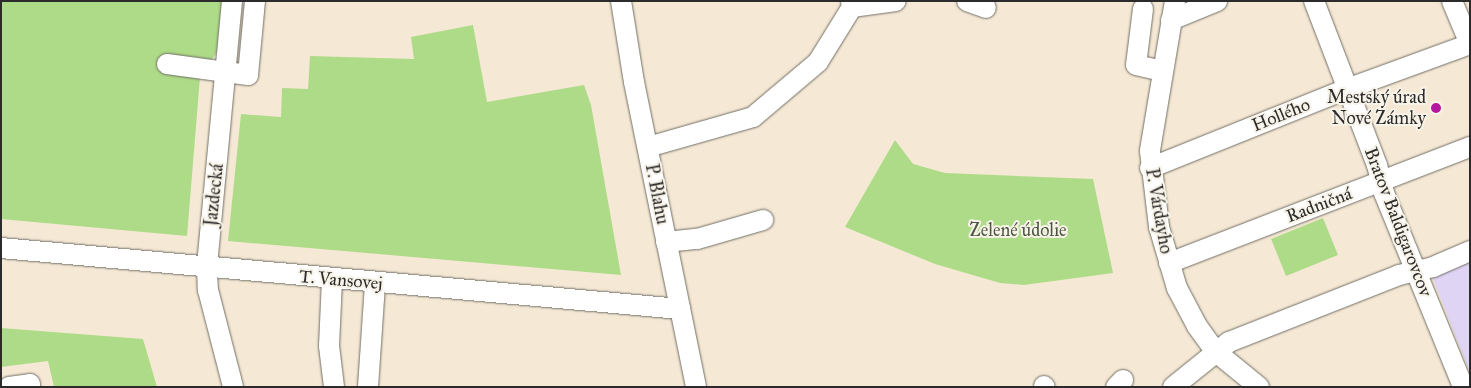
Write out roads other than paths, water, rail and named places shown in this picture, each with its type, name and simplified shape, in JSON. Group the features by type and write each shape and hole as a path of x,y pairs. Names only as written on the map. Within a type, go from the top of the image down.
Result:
{"street":[{"name":"Jazdecká","path":"232,1 207,266 208,290 233,387"},
{"path":"167,64 248,75 255,1"},
{"name":"P. Blahu","path":"621,1 634,82 696,387"},
{"path":"648,147 753,117 818,62 852,4 896,1"},
{"path":"967,1 986,8"},
{"path":"1173,10 1217,1"},
{"name":"Bratov Baldigarovcov","path":"1314,1 1380,181 1463,387"},
{"path":"1452,1 1470,44"},
{"path":"1143,9 1136,66 1162,71"},
{"name":"P. Várdayho","path":"1173,10 1151,135 1150,168 1155,208 1169,263 1189,313 1215,351 1259,387"},
{"name":"Hollého","path":"1150,168 1347,89 1470,44"},
{"name":"Radničná","path":"1169,263 1470,146"},
{"path":"666,242 696,239 763,220"},
{"name":"T. Vansovej","path":"1,248 207,266 375,284 680,309"},
{"path":"1172,387 1215,351 1238,338 1416,271 1433,267 1470,251"},
{"path":"332,280 329,346 334,387"},
{"path":"368,387 375,284"},
{"path":"9,387 30,384 30,387"}],"place":[{"name":"Mestský úrad Nové Zámky","path":"1436,108"}],"park label":[{"name":"Zelené údolie","path":"1018,230"}]}
